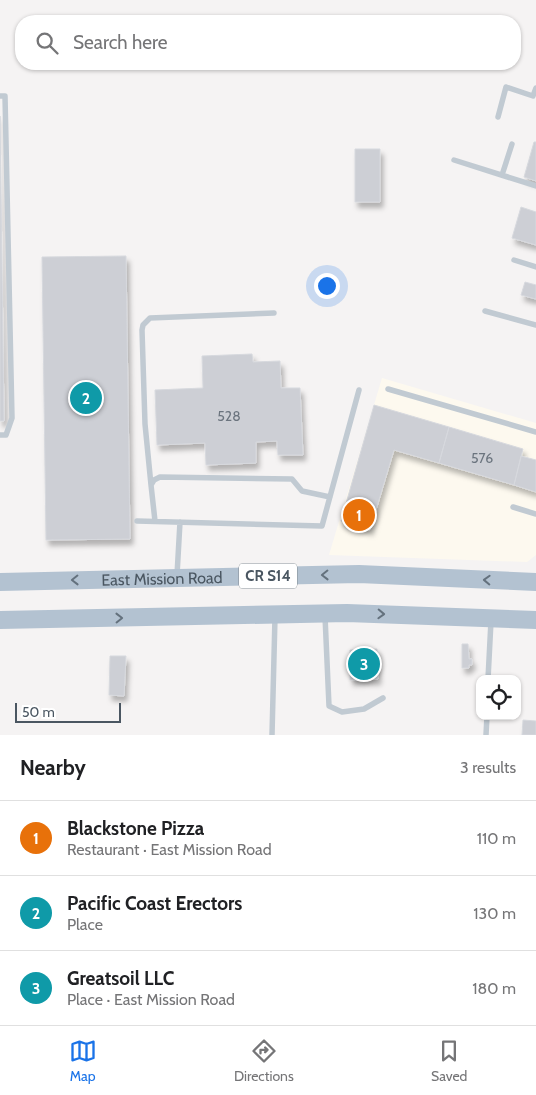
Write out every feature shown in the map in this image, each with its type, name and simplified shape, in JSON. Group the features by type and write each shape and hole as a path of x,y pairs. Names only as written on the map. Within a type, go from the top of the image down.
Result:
{"main road":[{"name":"East Mission Road","path":"0,582 359,574 536,582"},
{"path":"0,620 347,613 536,620"}],"lane":[{"path":"498,118 506,87 535,96 536,88"},
{"path":"0,96 5,96 12,418 6,434 0,435"},
{"path":"502,175 512,144"},
{"path":"454,160 536,186"},
{"path":"514,260 536,267"},
{"path":"485,311 536,325"},
{"path":"155,521 145,424 143,325 150,318 274,312"},
{"path":"388,389 536,432"},
{"path":"137,521 322,526 359,390"},
{"path":"151,486 154,480 160,477 292,478 302,491 330,497"},
{"path":"514,507 536,514"},
{"path":"177,578 180,522"},
{"path":"325,614 329,706 342,712 364,709 383,698"},
{"path":"272,735 275,615"},
{"path":"488,675 491,619"},
{"path":"486,735 487,720"}],"shaded area":[{"path":"382,378 536,423 536,555 527,562 329,555"}],"building":[{"path":"0,116 4,421 0,421"},
{"path":"534,142 536,142 536,181 524,177"},
{"path":"355,149 380,149 380,202 355,202"},
{"path":"521,207 536,212 536,245 512,238"},
{"path":"126,256 130,539 46,540 42,257"},
{"path":"525,282 536,285 536,299 521,295"},
{"path":"252,354 253,362 280,361 281,388 300,388 303,455 278,455 277,441 256,442 256,463 206,465 205,443 157,445 155,390 203,388 202,356"},
{"path":"374,405 449,427 439,463 394,450 370,530 341,521"},
{"path":"449,427 523,449 514,485 439,463"},
{"path":"521,456 536,460 536,492 514,485"},
{"path":"462,644 468,644 469,659 472,659 472,665 469,665 469,668 462,668"},
{"path":"377,649 378,679 350,680 350,650"},
{"path":"110,656 126,656 124,696 109,695"},
{"path":"523,720 536,721 536,735 522,735"}],"place":[{"name":"Pacific Coast Erectors","path":"86,398"},
{"name":"Blackstone Pizza","path":"359,515"},
{"name":"Greatsoil LLC","path":"364,664"}]}
